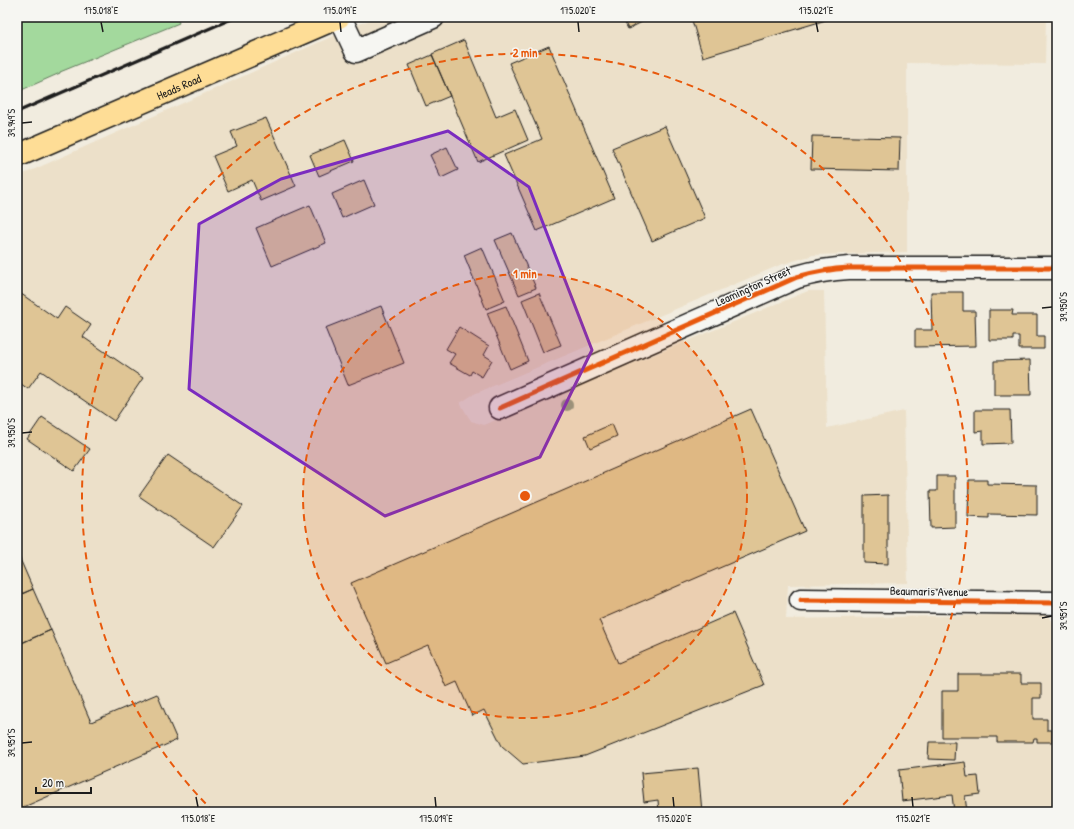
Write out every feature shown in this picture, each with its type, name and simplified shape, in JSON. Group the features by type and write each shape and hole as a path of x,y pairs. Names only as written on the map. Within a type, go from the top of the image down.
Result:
{"main road":[{"name":"Heads Road","path":"17,156 340,17"}],"street":[{"path":"340,17 356,51 433,17"},
{"name":"Leamington Street","path":"500,408 797,277 814,272 832,268 1057,268"},
{"name":"Beaumaris Avenue","path":"801,600 1057,603"}],"highlighted area":[{"path":"448,131 529,187 592,350 540,457 385,516 189,389 199,224 281,179"}],"shaded area":[{"path":"376,17 1046,17 1045,64 907,63 907,252 813,255 780,265 474,394 460,403 471,421 484,425 808,291 824,291 827,428 904,411 908,583 788,585 786,619 1045,614 1057,625 1057,812 17,812 17,177"}],"green space":[{"path":"17,17 177,17 179,23 60,72 17,92"}],"building":[{"path":"622,17 652,17 628,29"},
{"path":"691,17 836,17 703,57"},
{"path":"464,40 496,117 515,109 528,140 478,162 432,54"},
{"path":"549,46 614,198 537,231 504,155 542,139 509,63"},
{"path":"432,55 450,96 426,106 409,65"},
{"path":"266,118 296,186 261,201 252,180 228,191 213,156 237,146 231,132"},
{"path":"665,126 705,218 652,241 612,148"},
{"path":"812,136 900,138 899,171 811,169"},
{"path":"345,140 354,161 319,176 310,155"},
{"path":"447,147 458,170 441,178 430,155"},
{"path":"364,180 374,204 342,218 332,194"},
{"path":"310,205 326,243 272,266 256,228"},
{"path":"512,233 536,288 519,295 495,240"},
{"path":"482,247 505,301 486,309 464,255"},
{"path":"17,291 57,319 65,307 91,325 83,337 143,378 114,421 41,371 28,389 17,381"},
{"path":"931,292 963,292 963,311 975,311 976,346 915,347 915,330 932,330"},
{"path":"539,293 561,345 543,352 522,300"},
{"path":"381,306 404,363 348,385 325,328"},
{"path":"506,306 528,361 510,369 487,313"},
{"path":"989,310 1013,310 1012,315 1037,315 1037,336 1044,336 1044,349 1019,349 1019,336 1013,336 1013,340 989,340"},
{"path":"459,327 489,346 484,355 492,360 482,377 472,371 470,375 449,363 455,354 446,349"},
{"path":"1030,360 1031,395 994,395 994,361"},
{"path":"751,409 805,531 599,620 618,663 733,613 764,685 585,756 523,764 502,746 484,710 472,716 457,682 446,687 428,645 386,663 351,583"},
{"path":"975,410 1010,410 1011,443 983,444 983,431 975,432"},
{"path":"42,417 90,449 74,471 27,439"},
{"path":"612,424 617,436 590,448 585,436"},
{"path":"168,455 243,506 214,547 139,496"},
{"path":"937,476 955,476 955,527 931,528 930,491 937,491"},
{"path":"969,480 987,480 987,484 1037,485 1037,515 989,514 989,518 968,517"},
{"path":"888,495 888,564 864,563 864,496"},
{"path":"17,552 33,589 17,596"},
{"path":"33,589 51,630 17,645 17,596"},
{"path":"51,630 91,722 157,694 177,740 17,810 17,645"},
{"path":"958,674 1021,674 1021,683 1041,683 1041,698 1033,698 1033,719 1047,719 1047,730 1052,730 1052,742 1037,742 1037,738 1034,738 1033,742 997,742 997,737 942,737 942,691 958,691"},
{"path":"929,742 955,742 954,760 928,759"},
{"path":"965,762 967,777 978,776 980,794 965,796 967,812 954,812 952,795 902,801 899,770"},
{"path":"698,768 702,812 659,812 658,800 644,802 641,773"}],"railway":[{"path":"17,112 236,17"}],"cycle path":[{"path":"500,408 797,277 829,270 849,268 1057,268"},
{"path":"801,600 1057,603"}]}
